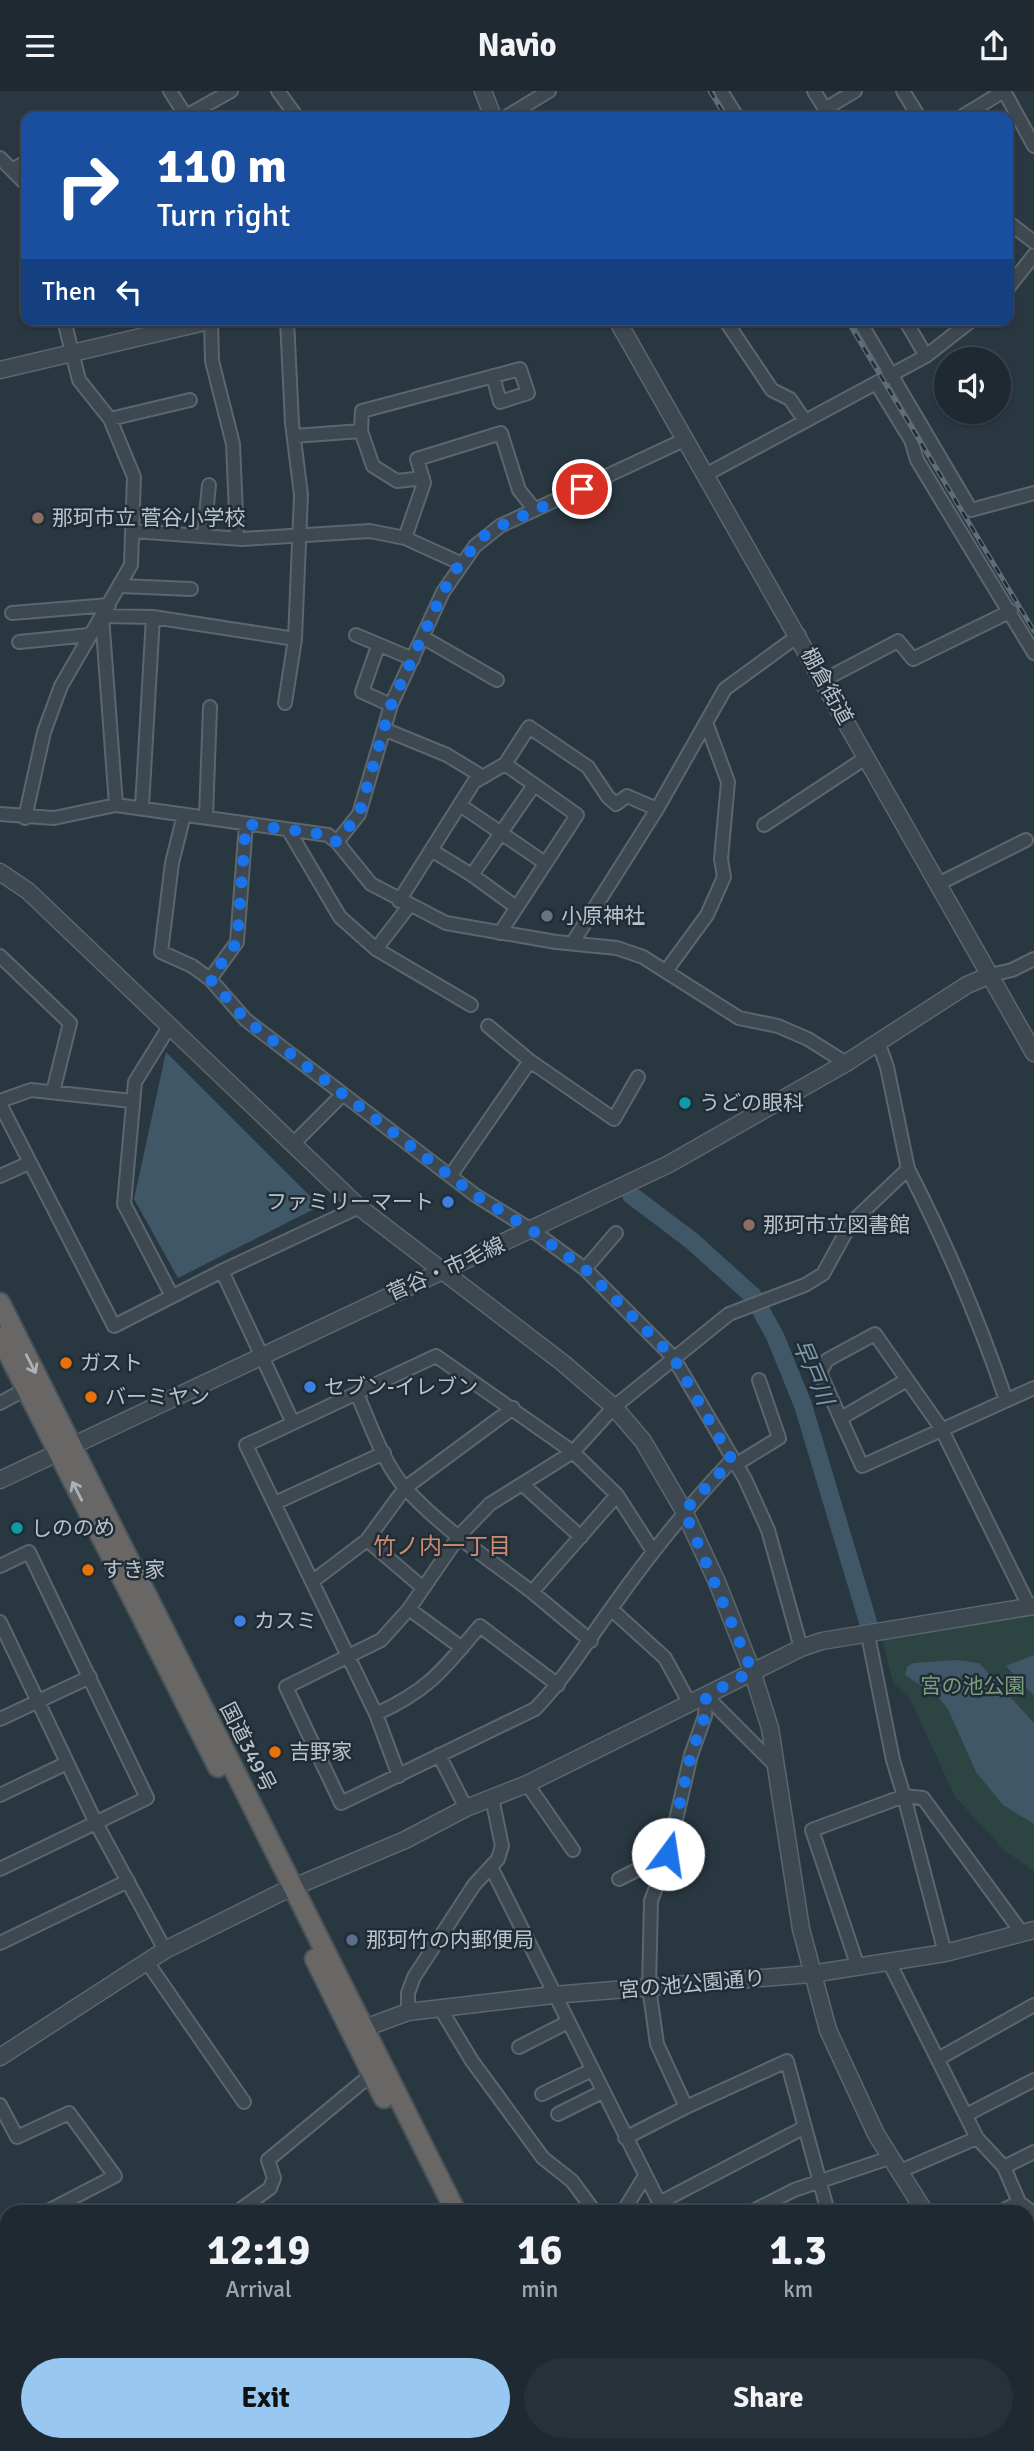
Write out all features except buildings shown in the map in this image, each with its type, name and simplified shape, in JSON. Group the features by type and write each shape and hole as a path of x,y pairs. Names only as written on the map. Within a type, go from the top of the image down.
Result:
{"highway":[{"name":"国道349号","path":"0,1303 64,1450 357,2030 452,2205"},
{"name":"国道349号","path":"0,1337 26,1389 64,1450"},
{"name":"国道349号","path":"357,2030 372,2074 438,2205"}],"street":[{"path":"170,91 183,112"},
{"path":"195,112 231,91"},
{"path":"278,91 293,112"},
{"path":"483,91 491,112"},
{"path":"514,112 550,91"},
{"path":"721,91 734,112"},
{"path":"814,91 825,109 855,91"},
{"path":"903,91 916,112"},
{"path":"969,112 1004,91 1034,146"},
{"path":"0,158 21,179"},
{"path":"12,170 21,165"},
{"path":"1013,226 1034,243"},
{"path":"1013,282 1034,255"},
{"path":"25,818 44,732 61,686 131,565 134,477 110,419 79,380 65,326"},
{"path":"0,370 71,354 164,326"},
{"path":"212,326 212,361 233,444 237,538"},
{"path":"285,703 295,639 301,495 294,436 287,326"},
{"name":"棚倉街道","path":"620,326 799,635 1034,1053"},
{"path":"729,326 772,390 790,399 805,421"},
{"path":"863,326 971,510 1034,493"},
{"path":"908,326 926,356"},
{"path":"707,474 926,356 964,326"},
{"path":"423,478 397,481 373,466 361,431 362,411 493,376"},
{"path":"876,383 911,440 917,460 1011,611 1034,653"},
{"path":"110,419 190,400"},
{"path":"294,436 361,431"},
{"path":"405,538 423,478 417,459 501,433 519,490 535,510"},
{"path":"337,842 359,814 386,730 391,705 443,592 460,563 485,535 686,439"},
{"path":"204,535 209,485"},
{"path":"133,531 237,538 370,531 405,538 460,563"},
{"path":"121,586 191,589"},
{"path":"12,613 105,610 295,639"},
{"path":"105,610 116,804"},
{"path":"824,680 898,641 913,659 1011,611"},
{"path":"142,807 153,617"},
{"path":"19,642 89,635"},
{"path":"356,635 413,659"},
{"path":"573,943 657,809 725,689 799,635"},
{"path":"424,638 497,680"},
{"path":"378,646 362,692 391,705"},
{"path":"206,817 209,707"},
{"path":"666,971 707,915 724,877 721,859 728,782 707,725"},
{"path":"376,949 404,904 431,851 474,782 505,764 529,727 588,767 608,797 616,804 627,796 657,809"},
{"path":"386,730 447,755 483,777"},
{"path":"764,825 867,757"},
{"path":"500,933 577,815 505,764"},
{"path":"471,875 534,785"},
{"path":"0,814 25,818 54,818 116,804 328,835 337,842 370,884 404,904 446,923 617,948 643,957 739,1018 778,1026 808,1038 846,1063"},
{"path":"460,805 545,863"},
{"path":"184,815 172,863 161,952 191,966 210,979 246,1020 451,1175 585,1269 673,1357 768,1530 801,1647"},
{"path":"210,979 237,942 246,824"},
{"path":"289,831 340,917 376,949 471,1006"},
{"path":"938,884 1027,840"},
{"path":"431,851 516,907"},
{"path":"0,872 28,891 359,1207 444,1269 614,1407 643,1441 684,1511 752,1671 770,1728 794,1890 811,1974 838,2055 894,2165 920,2205"},
{"path":"0,956 70,1023 53,1092"},
{"path":"990,975 1012,970 1034,959"},
{"name":"菅谷・市毛線","path":"0,1480 261,1354 533,1231 669,1164 846,1063 967,985 990,975"},
{"path":"488,1026 530,1061 614,1119 638,1077"},
{"path":"169,1027 135,1082 124,1204 172,1296"},
{"path":"878,1041 887,1067 908,1169 948,1247 976,1311 1006,1400"},
{"path":"451,1175 530,1061"},
{"path":"132,1101 31,1090 0,1102 114,1326 222,1271 359,1207"},
{"path":"292,1145 343,1094"},
{"path":"0,1176 29,1163"},
{"path":"759,1380 779,1437 733,1463 684,1511 558,1685 535,1709 341,1803 286,1687 381,1640 409,1609 459,1536 490,1504 573,1452 614,1407 673,1357 729,1314 805,1285 822,1274 851,1223 908,1169"},
{"path":"585,1269 616,1233"},
{"path":"222,1271 293,1423"},
{"path":"0,2057 164,1950 288,1890 405,1840 466,1808 527,1784 690,1705 801,1647 1032,1606 941,1428 875,1334 827,1360 820,1373 862,1466 941,1428 1034,1388"},
{"path":"399,1776 376,1714 246,1445 436,1356 573,1452 617,1495 653,1551"},
{"path":"841,1419 907,1380"},
{"path":"0,1403 26,1389"},
{"path":"357,1394 384,1453 405,1488 459,1536 591,1641"},
{"path":"313,1581 367,1540 405,1488 513,1408"},
{"path":"275,1503 384,1453"},
{"path":"522,1484 581,1537"},
{"path":"532,1592 617,1495"},
{"path":"367,1540 422,1587"},
{"path":"0,1566 29,1552 147,1798 0,1869"},
{"path":"409,1609 461,1648"},
{"path":"611,1609 665,1658 690,1705"},
{"path":"0,1622 4,1640 38,1701 96,1823 164,1950"},
{"path":"376,1714 405,1701 441,1674 480,1626 558,1685"},
{"path":"868,1635 893,1761 944,1953"},
{"path":"0,1719 90,1677"},
{"path":"706,1696 775,1765"},
{"path":"686,2107 657,2044 649,1987 651,1901 668,1854 691,1755 705,1716 706,1696"},
{"path":"439,1755 466,1808"},
{"path":"0,1795 67,1763"},
{"path":"527,1784 573,1850"},
{"path":"858,1967 811,1830 904,1796 923,1798 1028,1932"},
{"path":"408,2012 408,1993 414,1977 450,1918 491,1867 502,1846 492,1798"},
{"path":"619,1879 668,1854"},
{"path":"491,1867 660,2205"},
{"path":"0,1943 128,1881"},
{"name":"宮の池公園通り","path":"357,2030 408,2012 553,1995 811,1974 890,1963 1028,1932"},
{"path":"147,1962 244,2102"},
{"path":"890,1963 977,2138 1004,2167 1023,2205"},
{"path":"938,2059 1034,2005"},
{"path":"440,2008 472,2061 543,2158 572,2181 591,2205"},
{"path":"519,2047 568,2022"},
{"path":"625,2138 787,2061 826,2205"},
{"path":"542,2094 592,2070"},
{"path":"247,2205 270,2188 275,2178 268,2160 372,2074"},
{"path":"965,2115 1034,2080"},
{"path":"558,2114 603,2092"},
{"path":"0,2105 17,2137 69,2113 115,2176 59,2205"},
{"path":"665,2205 805,2127"},
{"path":"767,2205 820,2181 894,2165 977,2138"},
{"path":"1004,2167 1034,2152"},
{"path":"627,2205 645,2176"},
{"path":"1013,2205 1019,2202"}],"green space":[{"name":"宮の池公園","path":"1034,1615 1034,1871 1004,1850 955,1797 910,1699 893,1682 881,1636"}],"water":[{"path":"166,1052 320,1206 178,1278 134,1199"},
{"path":"1034,1655 1034,1696 1006,1666"},
{"path":"956,1660 979,1663 1034,1723 1034,1824 1003,1805 976,1772 948,1709 937,1696 905,1675 907,1667 913,1663"}],"waterway":[{"name":"早戸川","path":"631,1195 692,1241 753,1296 775,1336 803,1405 868,1622"}],"railway":[{"path":"710,91 723,112"},
{"path":"851,326 1034,631"}],"place":[{"name":"那珂市立 菅谷小学校","path":"38,518"},
{"name":"小原神社","path":"547,916"},
{"name":"うどの眼科","path":"685,1103"},
{"name":"ファミリーマート","path":"448,1202"},
{"name":"那珂市立図書館","path":"749,1225"},
{"name":"ガスト","path":"66,1363"},
{"name":"セブン-イレブン","path":"310,1387"},
{"name":"バーミヤン","path":"91,1397"},
{"name":"しののめ","path":"17,1528"},
{"name":"すき家","path":"88,1570"},
{"name":"カスミ","path":"240,1621"},
{"name":"吉野家","path":"275,1752"},
{"name":"那珂竹の内郵便局","path":"352,1940"}],"district":[{"name":"竹ノ内一丁目","path":"442,1546"}],"route":[{"path":"582,489 485,535 460,563 443,592 391,705 386,730 359,814 337,842 328,835 246,824 237,942 210,979 246,1020 475,1195 533,1231 585,1269 673,1357 732,1460 684,1511 717,1582 752,1671 706,1696 705,1716 691,1755 668,1854"}]}
